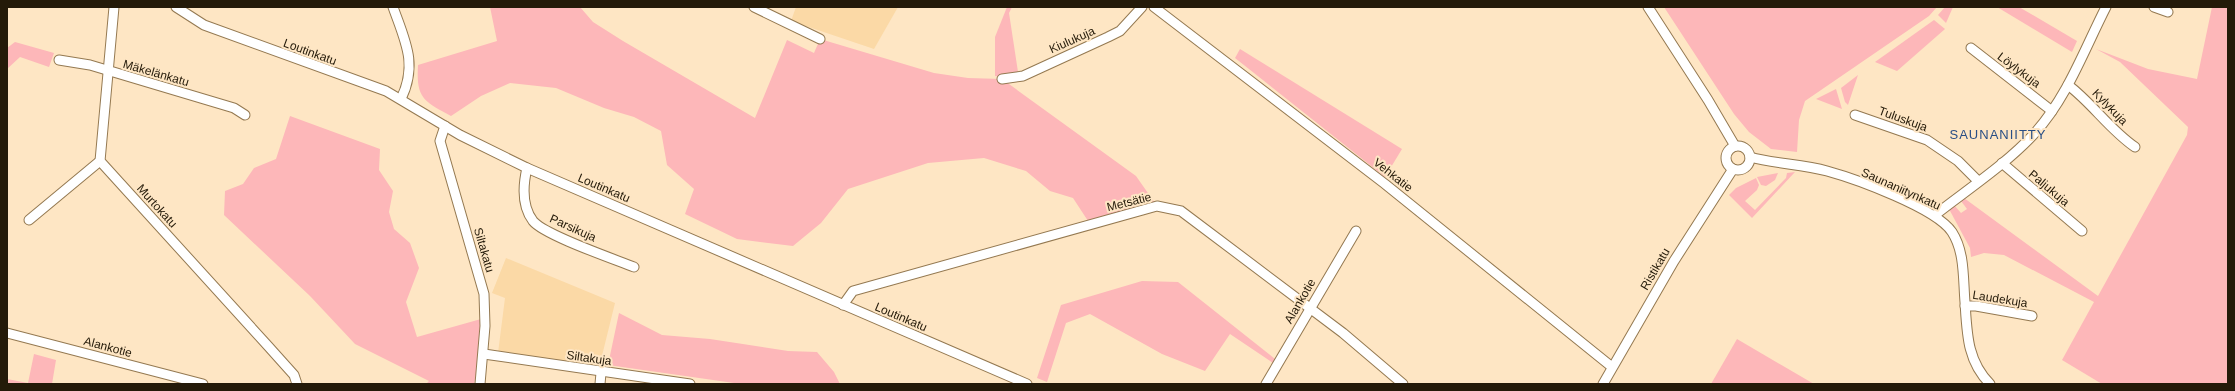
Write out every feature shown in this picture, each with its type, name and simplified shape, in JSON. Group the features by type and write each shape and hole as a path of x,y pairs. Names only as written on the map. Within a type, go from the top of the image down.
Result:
{"street":[{"path":"29,220 100,161 106,71 110,58 114,7"},
{"name":"Loutinkatu","path":"176,7 204,25 377,88 401,99 445,126 527,168 1027,384"},
{"path":"393,7 405,41 411,68 407,86 401,99"},
{"path":"754,7 820,39"},
{"name":"Kiulukuja","path":"1002,79 1023,76 1120,31 1142,7"},
{"name":"Vehkatie","path":"1154,7 1385,184 1612,368"},
{"path":"1648,7 1708,100 1735,146 1746,149 1750,157 1749,161 1743,168 1733,168 1727,163 1726,157 1730,149 1735,146"},
{"path":"1935,215 2002,163 2034,134 2068,85 2106,7"},
{"path":"2154,7 2168,12"},
{"name":"Löylykuja","path":"1971,48 2052,110"},
{"name":"Mäkelänkatu","path":"59,60 90,65 234,108 245,115"},
{"name":"Kylykuja","path":"2068,85 2080,94 2126,140 2135,147"},
{"name":"Tuluskuja","path":"1855,115 1927,140 1958,161 1978,181"},
{"name":"Siltakatu","path":"445,126 440,141 484,294 484,354 480,384"},
{"name":"Saunaniitynkatu","path":"1750,157 1767,162 1792,164 1827,171 1866,185 1935,215 1952,232 1961,250 1969,350 1978,370 1990,384"},
{"name":"Murtokatu","path":"100,161 294,375 297,384"},
{"name":"Paljukuja","path":"2002,163 2082,231"},
{"name":"Parsikuja","path":"527,168 523,186 525,204 533,221 560,237 634,267"},
{"name":"Ristikatu","path":"1603,384 1674,260 1733,168"},
{"name":"Metsätie","path":"843,305 853,290 1157,206 1181,211 1343,333 1403,384"},
{"name":"Alankotie","path":"1266,384 1356,231"},
{"name":"Laudekuja","path":"1965,306 1976,306 2032,316"},
{"name":"Alankotie","path":"7,333 203,384"},
{"name":"Siltakuja","path":"484,354 601,373 690,384"},
{"path":"600,384 601,373"}],"shaded area":[{"path":"490,7 580,7 593,22 755,118 787,40 814,53 820,39 934,73 968,78 1002,79 1136,176 1157,206 1090,224 1073,198 1050,191 1026,171 984,158 928,163 848,189 821,223 793,246 737,239 685,214 694,189 667,165 661,131 634,117 604,108 556,88 510,83 481,96 451,116 428,102 420,92 418,85 418,65 497,41"},
{"path":"796,7 898,7 874,49 791,21"},
{"path":"1007,7 1012,7 1009,13 1018,72 1001,77 995,76 995,37"},
{"path":"1664,7 1937,7 1929,16 1805,101 1799,120 1797,152 1771,149 1749,132 1734,114"},
{"path":"1945,7 1953,7 1946,23 1938,15"},
{"path":"1997,7 2019,7 2077,41 2072,52"},
{"path":"2212,7 2228,7 2228,384 2102,384 2062,360 2094,302 2004,255 1984,253 1971,257 1970,248 1949,209 1954,205 1961,213 1967,209 1961,201 1964,198 2098,296 2187,135 2188,127 2120,62 2096,49 2148,69 2197,79"},
{"path":"1934,20 1945,29 1897,71 1875,62"},
{"path":"15,42 54,53 49,67 20,57 7,69 7,48"},
{"path":"1240,49 1402,149 1385,177 1235,58"},
{"path":"1858,75 1848,105 1845,102 1841,88"},
{"path":"1836,89 1842,109 1816,99"},
{"path":"290,116 380,149 379,170 393,191 389,212 394,229 410,243 419,268 406,302 417,337 481,319 480,355 474,384 426,384 429,381 355,344 310,296 224,215 225,191 243,184 254,168 276,159"},
{"path":"1795,172 1752,218 1729,195 1736,188 1756,178 1759,185 1757,190 1745,201 1755,210 1786,178 1787,173"},
{"path":"1778,173 1775,180 1766,186 1761,185 1757,177"},
{"path":"506,258 615,303 599,368 498,353 505,298 492,293"},
{"path":"1142,281 1178,282 1275,359 1273,363 1230,334 1205,371 1162,354 1090,314 1066,323 1047,382 1037,378 1061,305"},
{"path":"619,313 662,335 710,339 788,351 817,352 834,372 840,384 741,384 608,365"},
{"path":"1737,339 1814,384 1711,384"},
{"path":"34,354 56,360 52,384 7,384 7,379 28,383"}],"district":[{"name":"SAUNANIITTY","path":"1998,134"}]}
